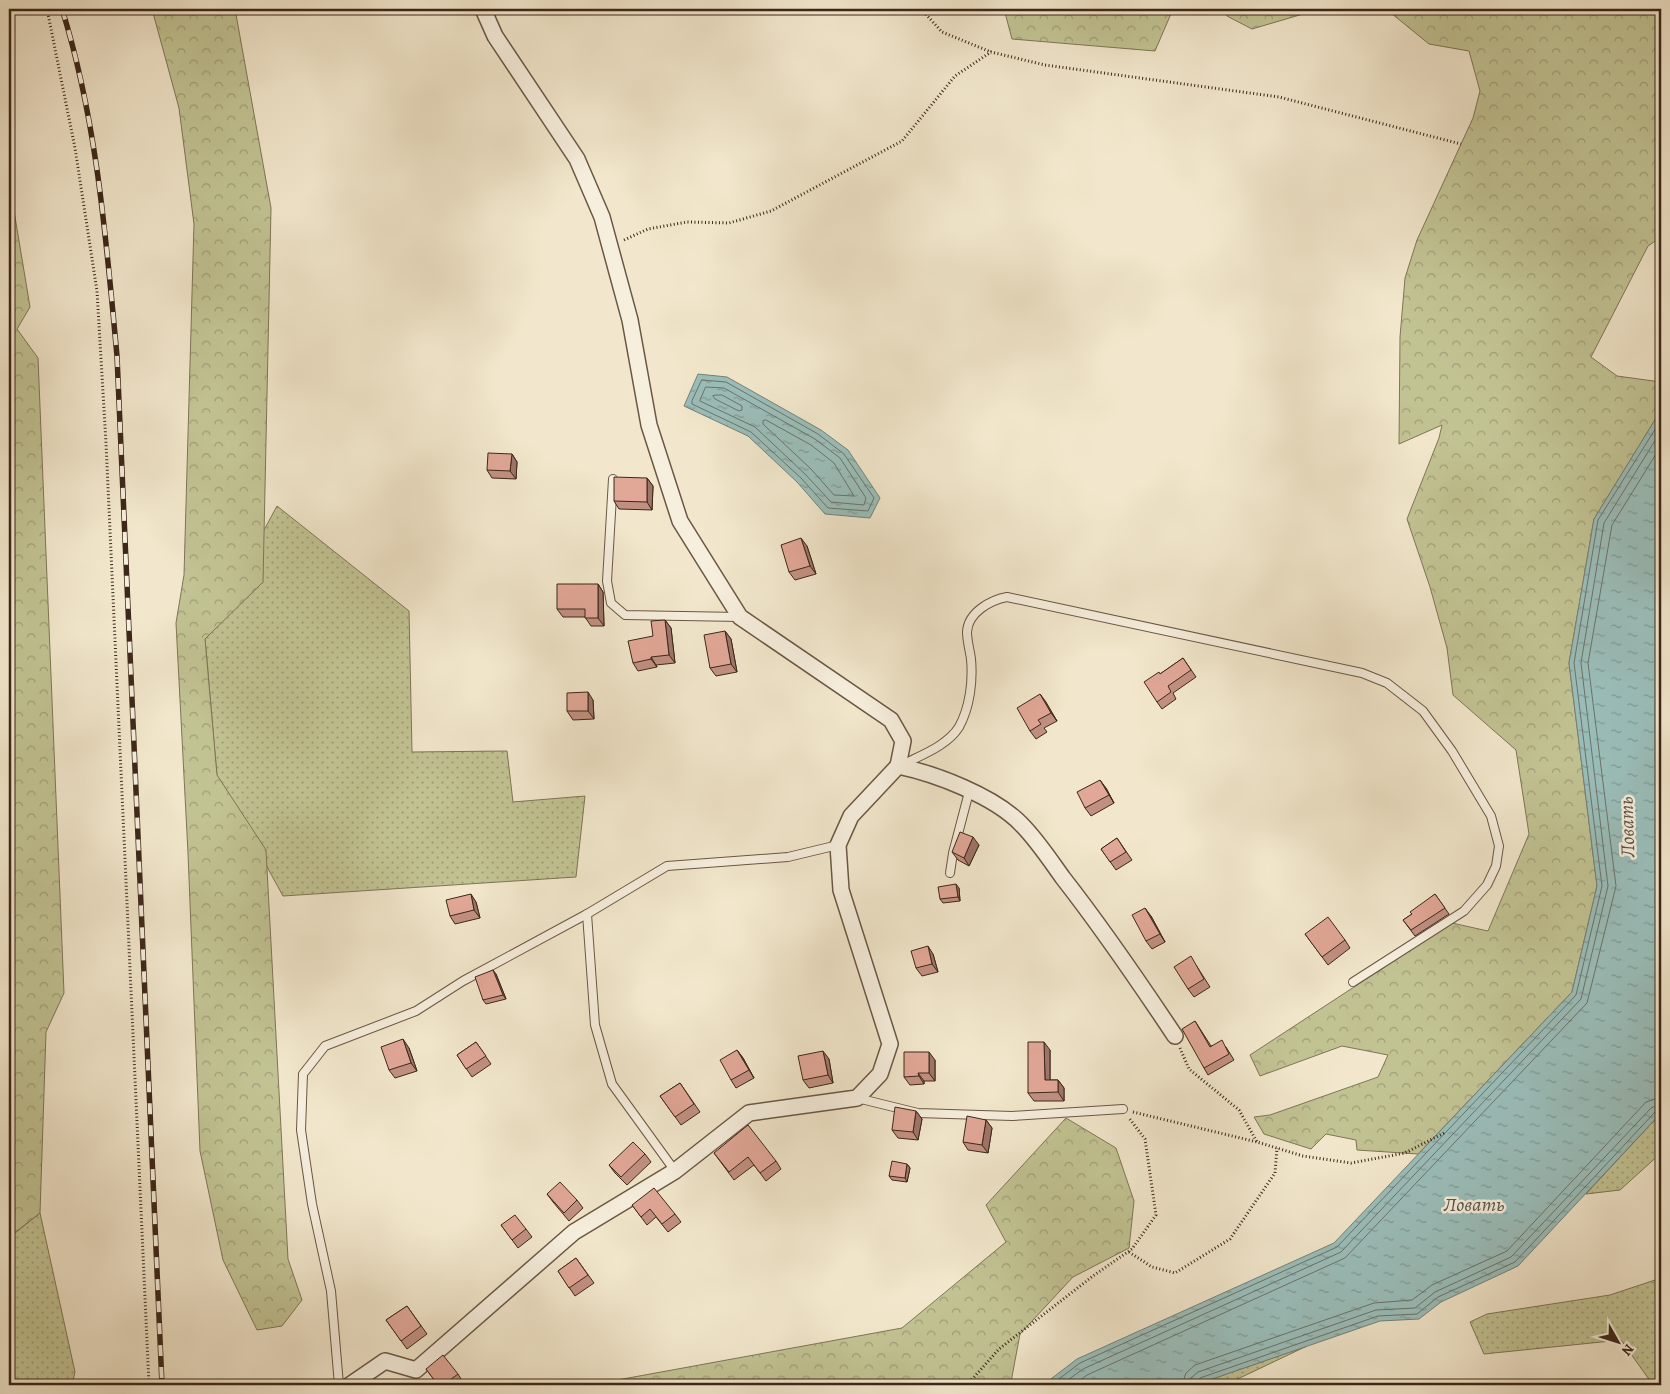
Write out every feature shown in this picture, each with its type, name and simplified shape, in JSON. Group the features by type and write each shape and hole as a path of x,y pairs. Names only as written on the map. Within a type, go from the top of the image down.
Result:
{"street":[{"path":"350,1385 385,1361 416,1370 574,1232 676,1171 749,1113 857,1098 880,1074 890,1044 841,890 838,845 851,816 898,766 903,741 890,720 740,617 680,521 649,425 630,320 602,217 577,160 495,36 483,9"},
{"path":"898,766 923,771 969,792 996,805 1021,823 1109,937 1175,1036"}],"lane":[{"path":"613,479 607,581 611,603 625,615 740,617"},
{"path":"898,766 937,748 958,728 970,697 972,661 967,631 973,616 993,600 1008,598 1362,673 1386,682 1423,711 1452,751 1491,816 1499,846 1496,866 1487,885 1464,911 1353,982"},
{"path":"950,873 953,853 969,792"},
{"path":"339,1385 331,1291 312,1204 301,1130 303,1074 325,1046 416,1011 463,981 587,914 667,866 788,857 838,845"},
{"path":"587,914 595,1025 612,1084 676,1171"},
{"path":"857,1098 918,1113 1012,1116 1123,1109"}],"path":[{"path":"47,9 75,148 97,291 106,443 149,1385"},
{"path":"922,9 942,32 991,52 1045,65 1279,97 1461,144"},
{"path":"610,247 648,229 686,222 729,223 771,211 902,141 955,76 991,52"},
{"path":"1175,1036 1189,1069 1239,1110 1257,1142"},
{"path":"1123,1109 1257,1142 1303,1156 1351,1164 1404,1153 1444,1133"},
{"path":"967,1385 998,1349 1093,1276 1129,1252 1156,1214 1145,1139 1123,1109"},
{"path":"1129,1252 1152,1267 1176,1273 1230,1239 1275,1173 1277,1148"}],"green space":[{"path":"152,9 235,9 271,208 263,582 205,639 217,775 266,850 288,1259 302,1300 282,1326 257,1330 223,1260 200,1151 188,853 176,623 184,575 194,224 179,108"},
{"path":"1004,9 1173,9 1155,51 1012,39"},
{"path":"1228,9 1320,9 1252,29 1227,16"},
{"path":"1386,9 1661,9 1661,237 1648,246 1591,357 1617,376 1661,382 1661,410 1594,519 1569,663 1597,886 1572,992 1418,1154 1357,1150 1356,1140 1326,1134 1311,1149 1264,1134 1254,1117 1270,1115 1378,1077 1388,1055 1342,1046 1260,1076 1250,1055 1452,923 1488,931 1529,834 1516,750 1453,695 1447,648 1430,587 1407,519 1439,438 1442,425 1399,444 1400,337 1405,278 1417,240 1473,118 1480,91 1469,51 1429,44"},
{"path":"9,200 14,211 30,307 17,329 38,358 64,993 46,1032 40,1213 13,1234 9,1232"},
{"path":"277,506 409,611 412,752 507,751 513,802 585,796 576,877 283,896 217,776 205,639"},
{"path":"1661,1113 1661,1153 1620,1190 1586,1194"},
{"path":"1066,1118 1116,1148 1134,1201 1129,1248 1073,1277 1020,1334 1011,1382 1006,1385 590,1385 902,1328 1006,1242 986,1205"},
{"path":"40,1213 75,1372 72,1385 9,1385 9,1232 14,1234"},
{"path":"1661,1278 1661,1331 1655,1339 1661,1345 1661,1385 1653,1385 1621,1340 1484,1354 1470,1322 1487,1314 1610,1295"},
{"path":"1307,1346 1225,1385 1195,1385"}],"water":[{"path":"698,374 727,377 821,430 848,450 880,498 870,518 825,514 797,482 748,436 684,406"},
{"name":"Ловать","path":"1661,410 1661,1113 1518,1266 1441,1302 1419,1319 1380,1321 1195,1385 1043,1385 1077,1359 1334,1243 1572,992 1597,886 1569,663 1594,519"}],"building":[{"path":"488,453 512,454 510,471 487,470"},
{"path":"614,477 647,478 647,502 614,501"},
{"path":"801,538 810,566 789,572 781,545"},
{"path":"557,584 598,584 598,618 585,618 585,609 557,609"},
{"path":"665,620 669,655 651,657 651,659 633,663 628,641 653,636 651,621"},
{"path":"725,631 731,664 710,668 704,635"},
{"path":"1183,658 1191,670 1168,686 1171,692 1157,702 1144,682 1159,672 1160,674"},
{"path":"588,692 588,711 567,711 567,693"},
{"path":"1040,694 1051,713 1038,720 1041,724 1030,731 1017,708"},
{"path":"1100,780 1109,795 1085,808 1077,792"},
{"path":"960,832 973,837 964,858 952,852"},
{"path":"1117,838 1126,852 1110,862 1101,849"},
{"path":"956,884 958,897 940,899 938,887"},
{"path":"471,894 474,910 450,916 446,900"},
{"path":"1435,894 1445,908 1411,930 1403,920 1412,914 1410,912"},
{"path":"1145,908 1160,934 1146,941 1132,915"},
{"path":"1328,917 1345,940 1322,957 1305,934"},
{"path":"928,946 932,964 916,968 911,951"},
{"path":"1191,956 1204,979 1188,989 1174,967"},
{"path":"493,970 503,995 483,1000 475,977"},
{"path":"1195,1021 1210,1047 1222,1040 1229,1054 1204,1068 1182,1029"},
{"path":"403,1039 411,1063 389,1070 381,1047"},
{"path":"476,1042 486,1056 466,1069 457,1055"},
{"path":"1028,1042 1044,1042 1045,1080 1058,1080 1058,1092 1028,1093"},
{"path":"737,1050 749,1070 731,1080 720,1060"},
{"path":"823,1051 828,1075 803,1080 798,1056"},
{"path":"904,1052 929,1052 929,1073 918,1073 919,1076 904,1077"},
{"path":"680,1083 694,1104 675,1117 660,1096"},
{"path":"895,1107 916,1111 913,1132 892,1130"},
{"path":"967,1116 986,1120 982,1145 963,1142"},
{"path":"748,1125 776,1161 760,1173 748,1157 729,1172 714,1153"},
{"path":"633,1142 645,1154 621,1177 609,1165"},
{"path":"892,1161 907,1164 905,1178 889,1176"},
{"path":"560,1182 577,1200 564,1213 547,1194"},
{"path":"654,1188 675,1214 662,1224 650,1209 641,1217 632,1205"},
{"path":"515,1215 526,1229 512,1240 501,1225"},
{"path":"576,1258 588,1275 569,1288 558,1271"},
{"path":"407,1306 421,1326 401,1341 386,1320"},
{"path":"443,1355 458,1374 443,1385 438,1385 426,1369"}],"railway":[{"path":"62,9 74,51 92,137 104,224 117,356 162,1385"}]}
